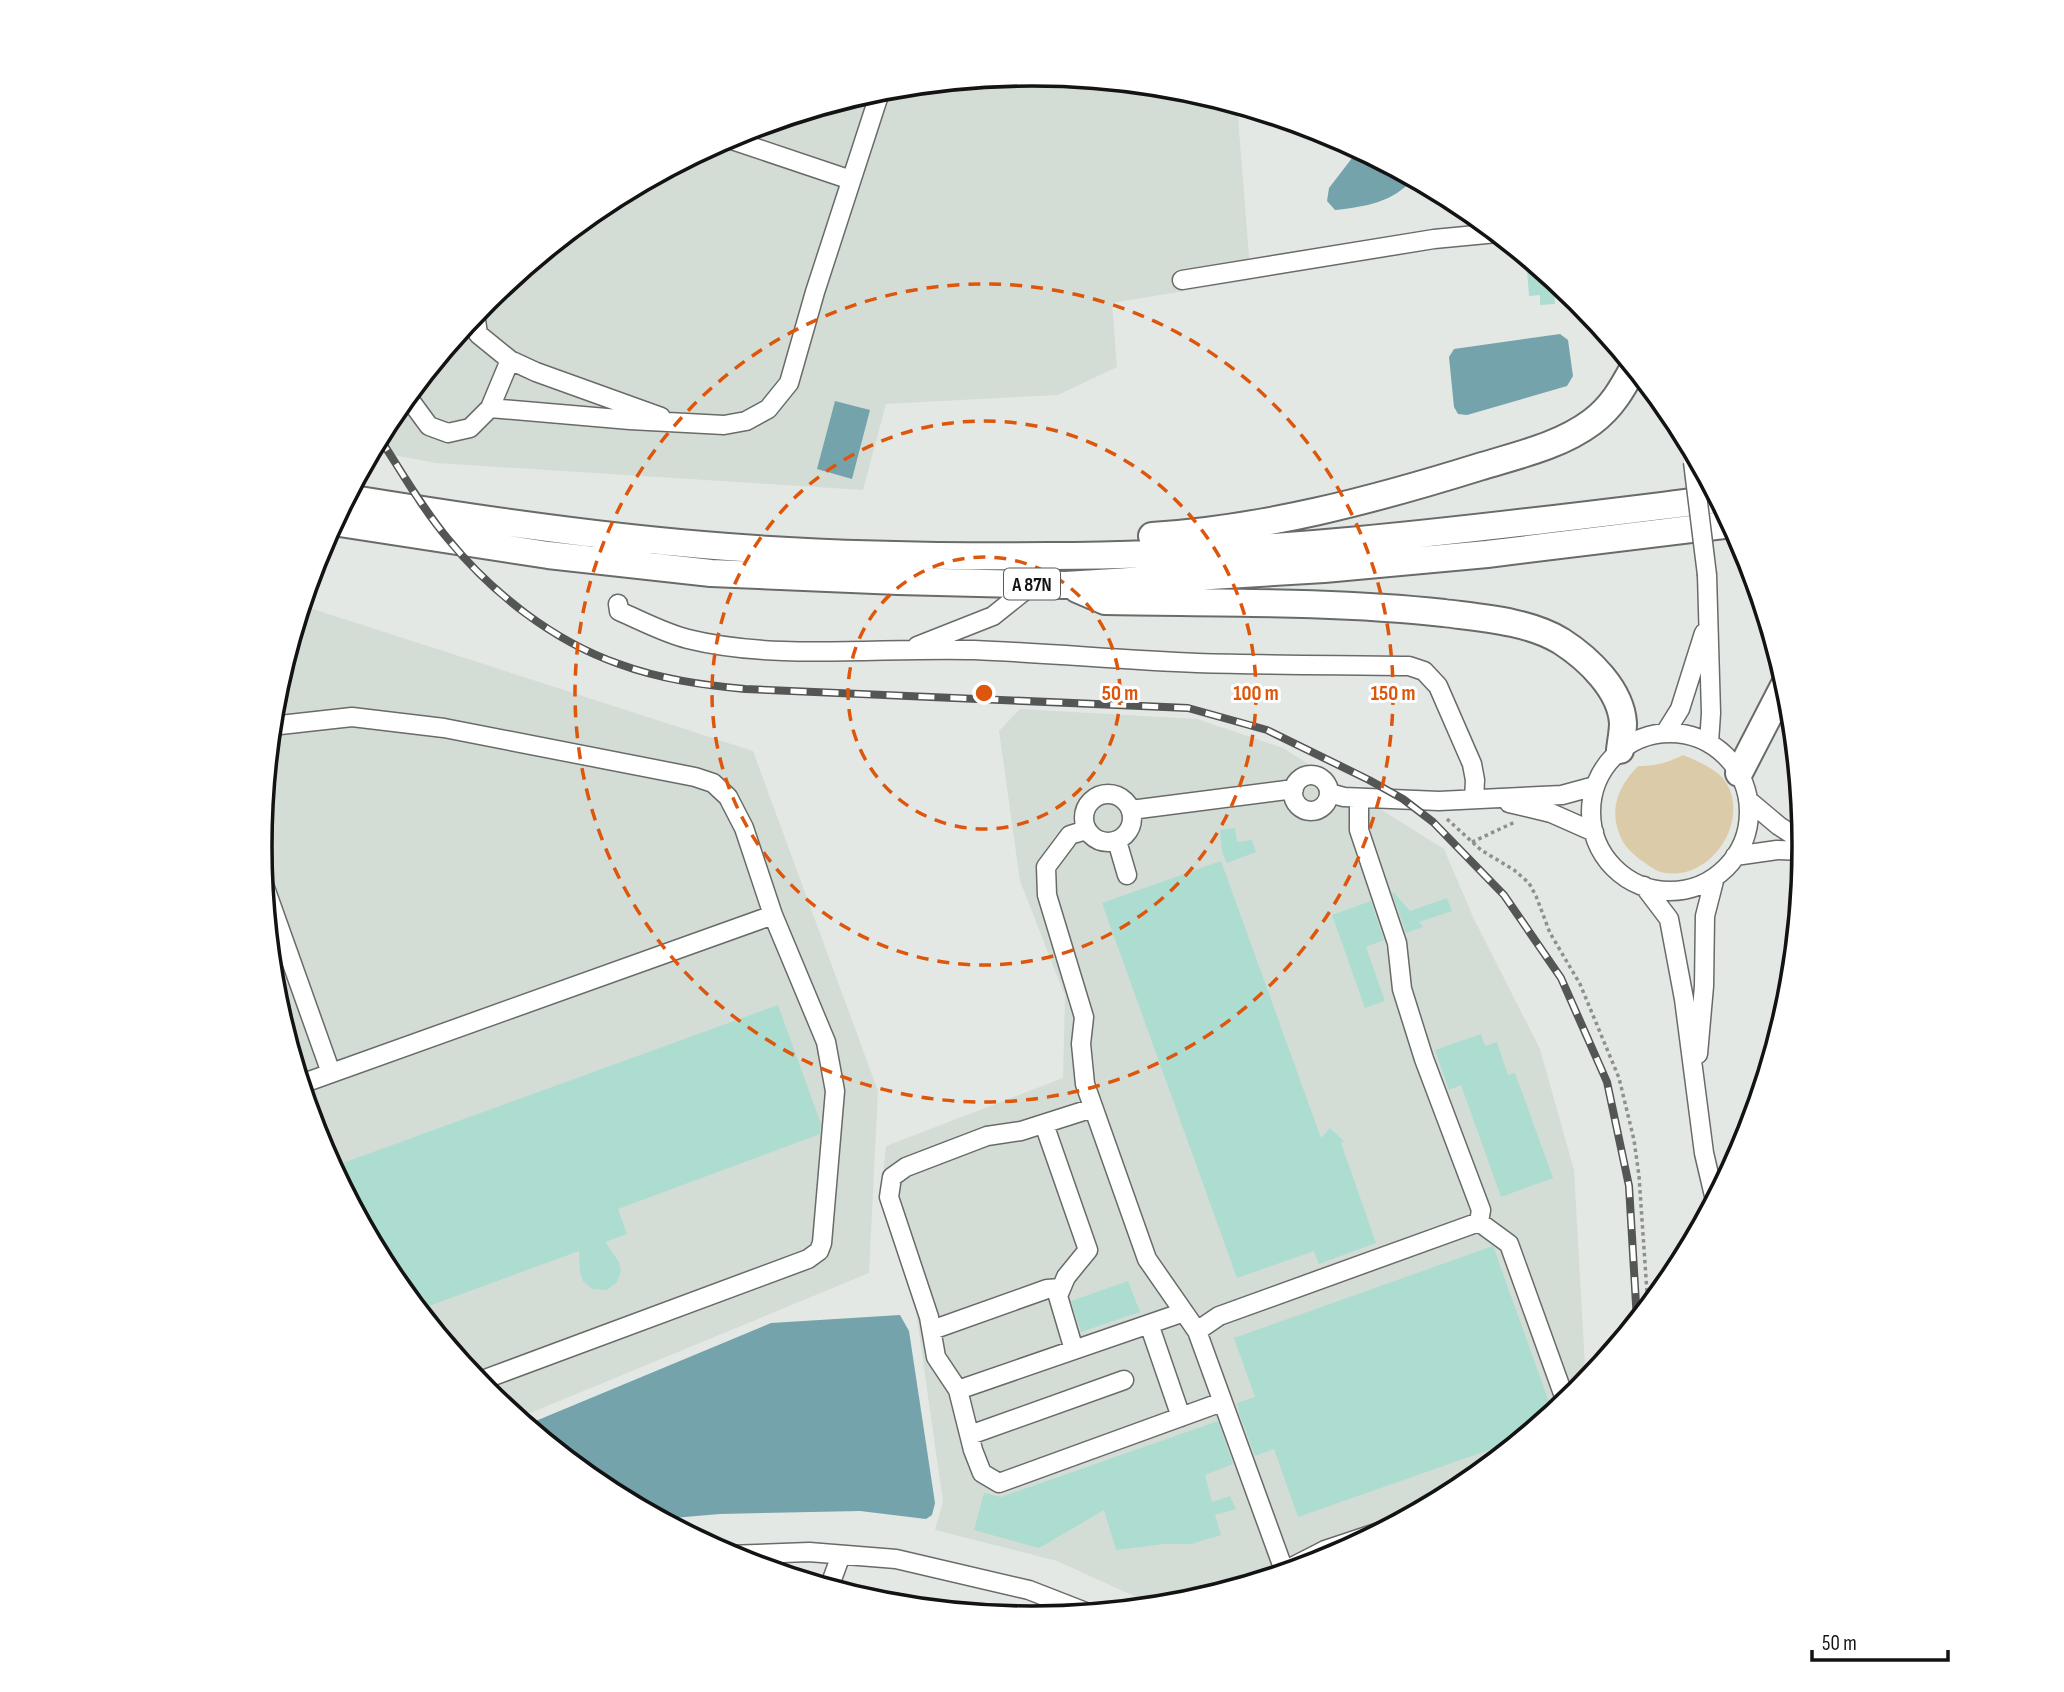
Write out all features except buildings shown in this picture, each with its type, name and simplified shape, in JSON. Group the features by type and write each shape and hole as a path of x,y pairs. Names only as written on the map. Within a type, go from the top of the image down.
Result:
{"highway":[{"path":"1052,556 1090,540 1224,529 1360,502 1526,453 1567,438 1592,422 1613,404 1629,376"},
{"name":"A 87N","path":"356,499 550,528 705,545 892,554 1052,556 1323,543 1492,527 1709,500"},
{"name":"A 87N","path":"344,524 548,555 710,573 1065,585 1311,570 1488,554 1721,525"},
{"path":"1065,585 1105,601 1383,607 1467,616 1524,626 1560,641 1585,660 1609,685 1619,704 1623,724 1620,750"},
{"path":"1739,773 1778,698"}],"street":[{"path":"490,408 724,425 746,421 768,409 789,383 815,292 877,102"},
{"path":"742,143 851,180"},
{"path":"1182,280 1434,239 1483,234"},
{"path":"477,327 478,334 510,360 673,422"},
{"path":"414,405 429,426 448,433 470,428 490,408 510,360"},
{"path":"1694,474 1707,575 1711,713 1709,743"},
{"path":"909,649 993,616 1033,584"},
{"path":"618,604 619,611 664,632 710,644 818,651 973,650 1196,663 1417,667 1435,680 1472,764 1483,798"},
{"path":"1665,733 1680,709 1708,619"},
{"path":"282,725 352,717 418,725 695,777 713,783 728,797 744,828 773,915 827,1042 835,1091 822,1243 819,1251 808,1259 488,1378"},
{"path":"1665,733 1688,734 1709,743 1726,756 1739,773 1748,800 1747,830 1735,856 1715,877 1692,888 1668,891 1644,886 1627,878 1612,865 1601,850 1594,832 1592,801 1595,786 1605,766 1620,750 1642,738 1665,733"},
{"path":"1131,810 1294,789 1298,781 1313,775 1328,785 1329,793 1359,798 1439,801 1562,795 1595,786"},
{"path":"1115,794 1125,800 1131,810 1132,822 1127,834 1117,841 1094,839 1086,830 1083,819 1085,808 1092,798 1115,794"},
{"path":"1359,798 1359,830 1397,943 1402,989 1424,1059 1481,1210 1479,1222"},
{"path":"1483,798 1551,813 1594,832"},
{"path":"1748,800 1792,834"},
{"path":"1086,830 1070,835 1046,867 1046,895 1084,1017 1081,1044 1085,1084 1147,1259 1197,1331 1281,1564"},
{"path":"1117,841 1127,875"},
{"path":"1735,856 1792,851"},
{"path":"1695,1089 1704,986 1705,916 1715,877"},
{"path":"1644,886 1669,919 1684,999 1703,1153 1712,1186"},
{"path":"309,1081 773,915"},
{"path":"275,916 331,1073"},
{"path":"1093,1108 1021,1131 987,1136 906,1167 892,1177 888,1197 932,1330 936,1357 958,1390 982,1473 999,1483 1222,1402"},
{"path":"1044,1124 1088,1250 1066,1277 1058,1296 1074,1350"},
{"path":"1197,1331 1219,1316 1479,1222"},
{"path":"1479,1222 1509,1244 1562,1391"},
{"path":"932,1330 1046,1289 1061,1288"},
{"path":"958,1390 1184,1312"},
{"path":"1149,1324 1181,1417"},
{"path":"970,1435 1124,1380"},
{"path":"757,1554 809,1552 896,1559 1029,1590 1068,1605"},
{"path":"832,1579 841,1555"}],"path":[{"path":"1439,801 1438,810 1472,842 1529,883 1549,933 1580,984 1619,1079 1634,1140 1647,1292"},
{"path":"1472,842 1517,820"}],"shaded area":[{"path":"982,87 1082,87 1131,92 1180,100 1238,115 1251,280 1112,303 1117,367 1058,395 886,404 863,490 436,463 382,453 429,383 494,308 569,243 610,214 696,164 741,144 788,126 884,100"},
{"path":"310,609 753,751 878,1091 869,1273 527,1414 460,1347 400,1268 350,1182 312,1090 286,994 273,896 273,796 286,698"},
{"path":"1020,709 1197,719 1283,748 1444,849 1473,917 1540,1049 1574,1170 1585,1368 1570,1384 1495,1449 1454,1478 1368,1528 1276,1566 1180,1592 1140,1599 1057,1561 935,1530 943,1502 916,1312 880,1202 886,1146 1063,1078 1065,996 1020,881 999,731"},
{"path":"1683,755 1719,774 1727,784 1733,800 1733,817 1720,848 1708,860 1694,869 1678,873 1661,872 1638,858 1624,844 1616,823 1616,805 1621,788 1638,766 1661,764"},
{"path":"874,1590 879,1590 950,1602"}],"water":[{"path":"1353,157 1407,185 1378,202 1335,210 1327,201 1329,188"},
{"path":"1560,334 1568,340 1573,376 1567,386 1467,415 1458,414 1454,407 1449,357 1454,349"},
{"path":"835,401 870,410 852,479 817,469"},
{"path":"900,1315 909,1331 935,1503 932,1515 926,1519 860,1511 677,1518 610,1478 535,1421 771,1323"}],"railway":[{"path":"386,447 438,527 484,578 547,629 619,664 681,681 745,689 1188,708 1267,730 1403,799 1433,822 1504,895 1561,978 1607,1082 1629,1186 1636,1307"}]}
